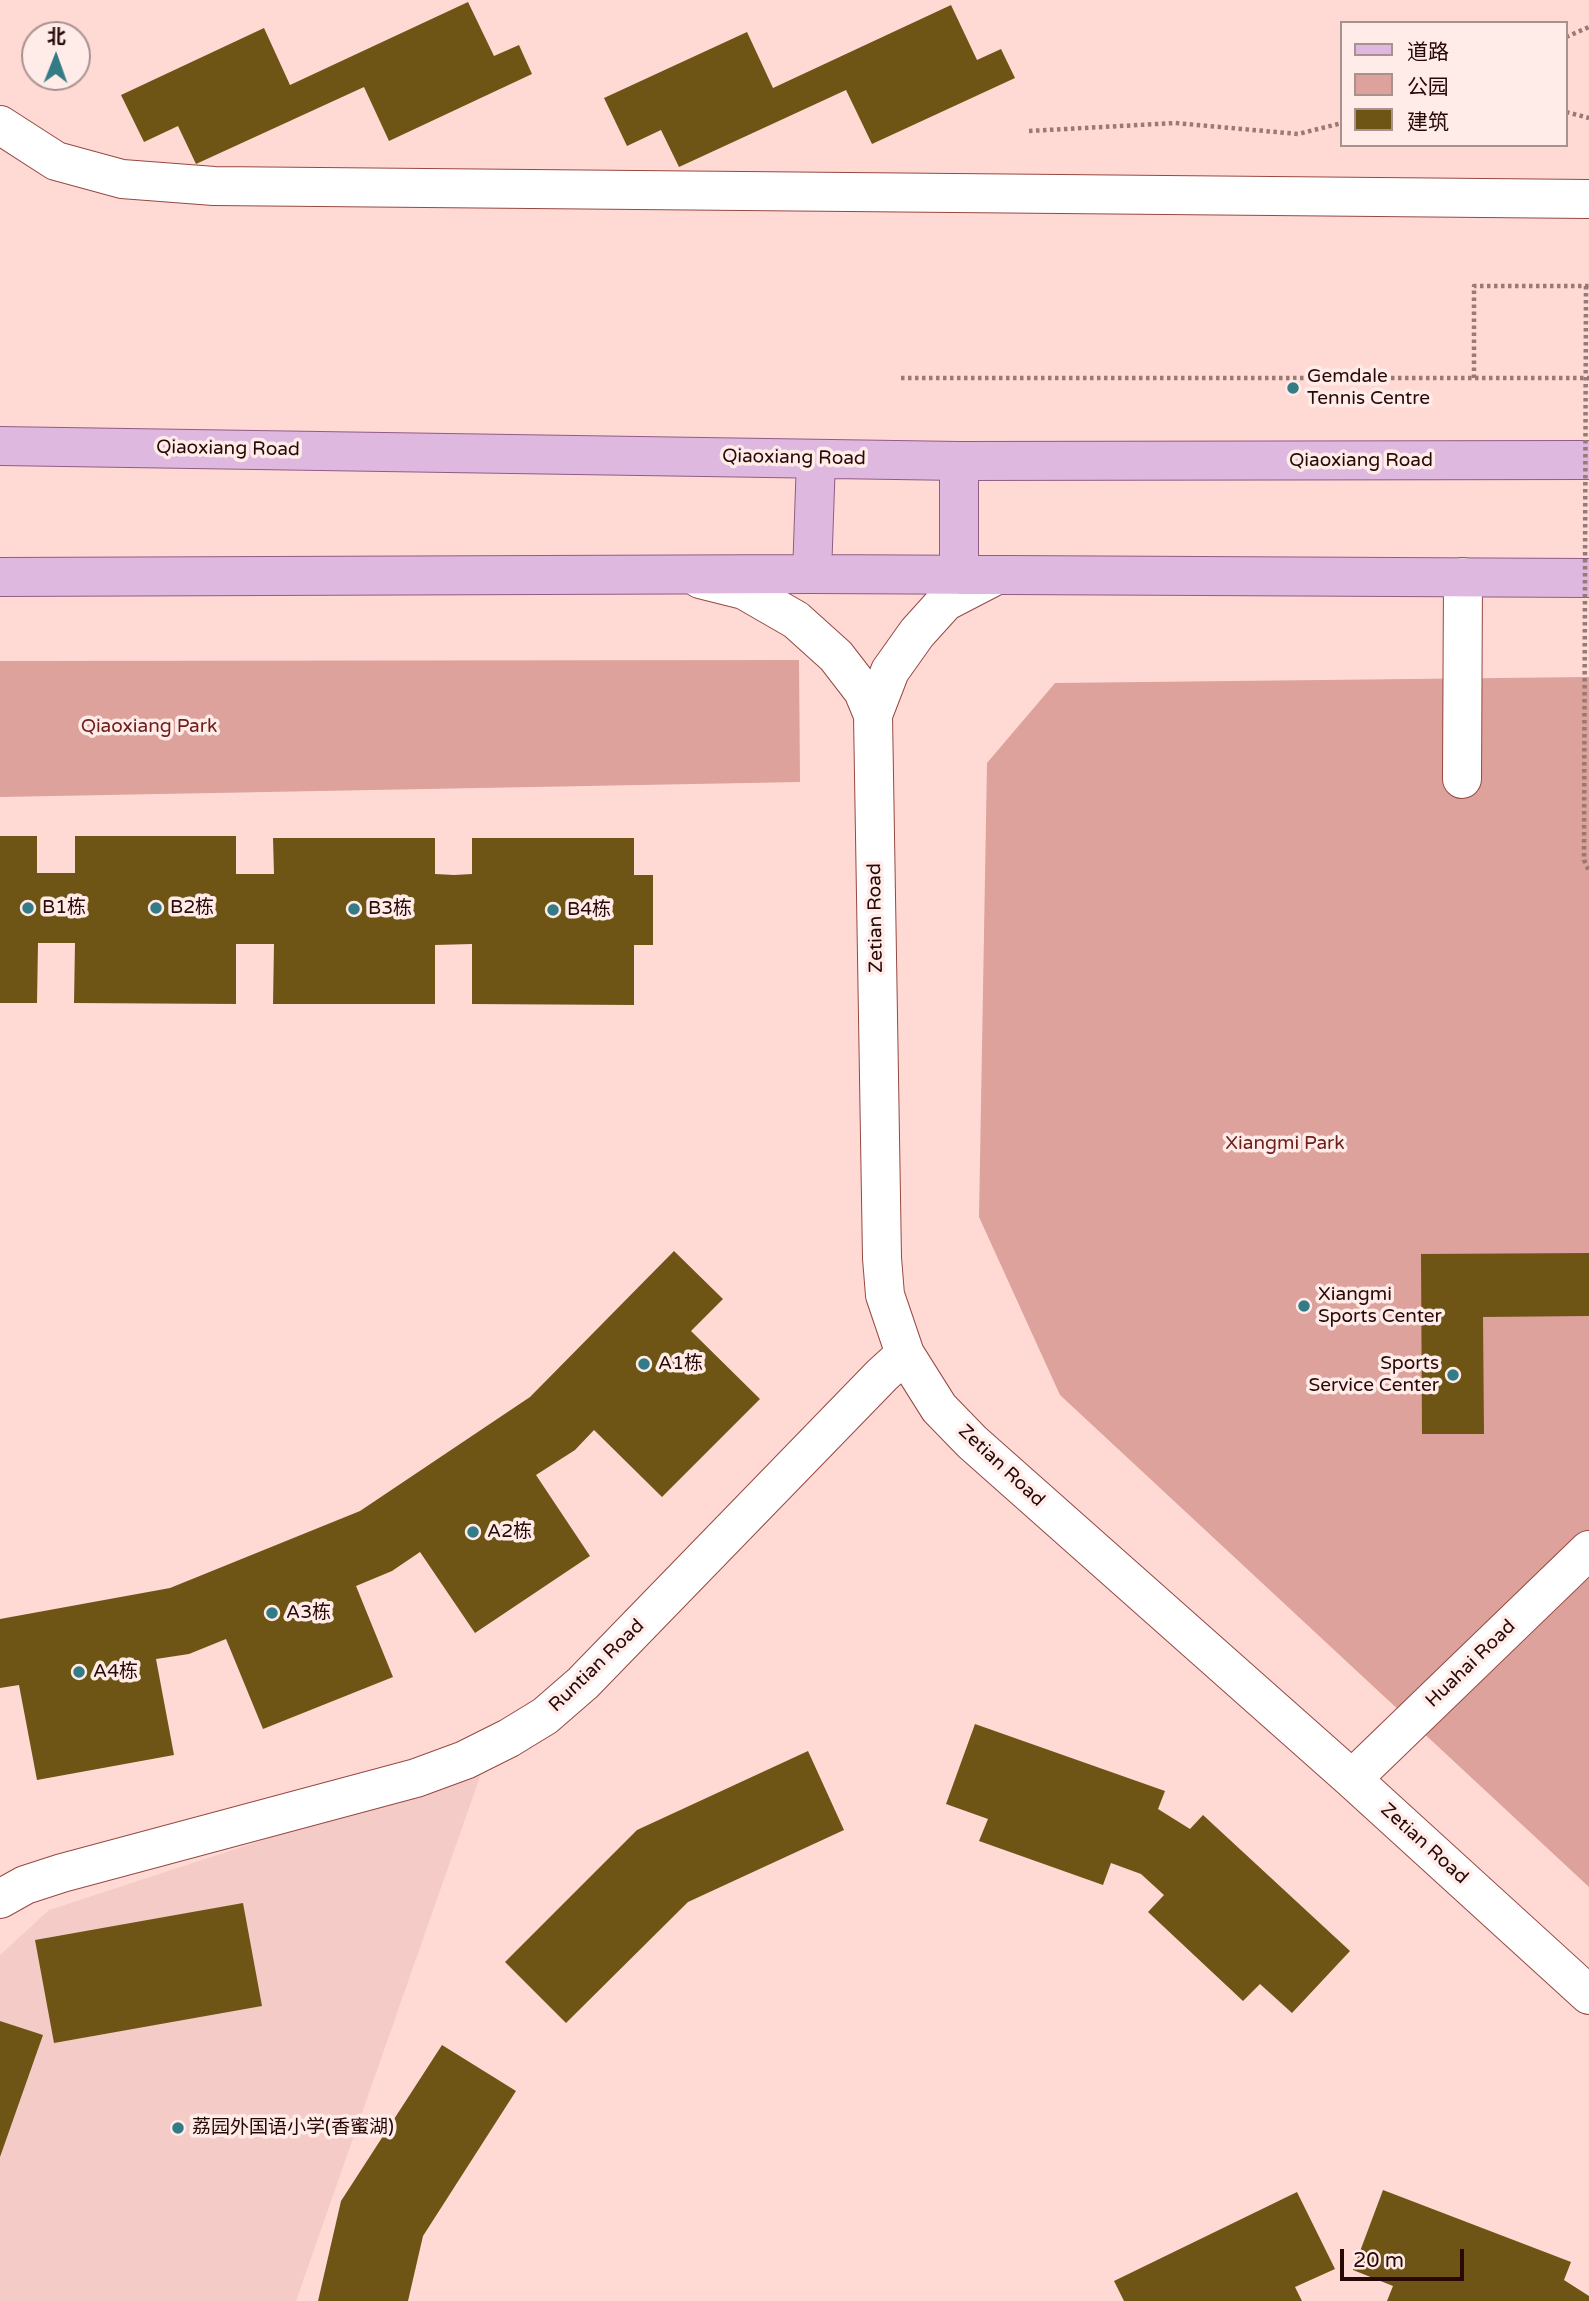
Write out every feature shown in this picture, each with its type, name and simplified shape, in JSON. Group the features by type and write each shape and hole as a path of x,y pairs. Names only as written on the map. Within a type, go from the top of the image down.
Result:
{"main road":[{"name":"Qiaoxiang Road","path":"0,446 959,461 1589,460"},
{"path":"812,574 816,459"},
{"path":"959,461 959,575"},
{"path":"0,577 812,574 1589,578"}],"street":[{"path":"0,125 56,161 122,179 215,186 1589,200"},
{"name":"Zetian Road","path":"684,575 744,590 796,620 836,656 863,691 873,715 881,1258 885,1295 905,1354 939,1408 972,1442 1352,1779 1589,1995"},
{"name":"Zetian Road","path":"873,715 890,671 917,633 945,602 997,575"},
{"path":"1462,779 1463,578"},
{"name":"Runtian Road","path":"0,1899 25,1885 62,1872 416,1778 465,1760 509,1738 545,1716 583,1683 882,1374 905,1354"},
{"name":"Huahai Road","path":"1352,1779 1589,1550"}],"path":[{"path":"1568,36 1589,27"},
{"path":"1568,113 1589,118"},
{"path":"1029,131 1175,123 1298,134 1340,124"},
{"path":"1474,378 1474,286 1588,286 1584,860 1589,871"},
{"path":"901,378 1589,378"}],"shaded area":[{"name":"荔园外国语小学(香蜜湖)","path":"483,1768 296,2301 0,2301 0,1955 49,1910"}],"green space":[{"name":"Qiaoxiang Park","path":"799,660 800,782 0,797 0,661"},
{"name":"Xiangmi Park","path":"1589,677 1589,1887 1060,1395 979,1217 987,763 1055,683"}],"building":[{"path":"468,2 494,56 519,45 532,74 389,141 364,87 196,164 178,126 144,142 121,95 264,28 290,85"},
{"path":"951,5 977,60 1001,49 1015,78 872,144 846,90 679,167 661,130 627,146 604,98 747,32 773,88"},
{"path":"0,836 37,836 37,873 75,873 75,836 236,836 236,874 274,874 273,838 435,838 435,874 454,875 472,874 472,838 634,838 634,875 653,875 653,945 634,945 634,1005 472,1004 472,944 435,945 435,1004 273,1004 274,944 236,944 236,1004 74,1003 75,943 38,943 37,1003 0,1003"},
{"path":"674,1251 723,1299 691,1331 760,1399 662,1497 594,1430 575,1450 536,1475 590,1556 475,1633 420,1552 392,1571 356,1586 393,1677 263,1729 226,1639 189,1654 156,1659 174,1755 37,1780 19,1685 0,1688 0,1619 170,1588 360,1511 530,1397"},
{"name":"Sports Service Center","path":"1589,1253 1589,1316 1483,1317 1484,1434 1422,1434 1421,1254"},
{"path":"975,1724 1165,1791 1158,1809 1190,1829 1203,1815 1350,1951 1292,2013 1260,1984 1243,2001 1148,1912 1164,1895 1141,1874 1111,1863 1103,1885 979,1841 988,1819 946,1804"},
{"path":"808,1751 844,1830 688,1902 566,2023 505,1962 637,1830"},
{"path":"243,1903 262,2006 54,2043 35,1940"},
{"path":"0,2021 43,2035 0,2157"},
{"path":"442,2045 516,2091 423,2236 408,2301 318,2301 341,2201"},
{"path":"1383,2190 1571,2262 1564,2280 1589,2296 1589,2301 1387,2301 1393,2286 1353,2270"},
{"path":"1297,2192 1335,2269 1295,2287 1302,2301 1124,2301 1114,2281"}],"place":[{"name":"Gemdale Tennis Centre","path":"1293,388"},
{"name":"B1栋","path":"28,908"},
{"name":"B2栋","path":"156,908"},
{"name":"B3栋","path":"354,909"},
{"name":"B4栋","path":"553,910"},
{"name":"Xiangmi Sports Center","path":"1304,1306"},
{"name":"A1栋","path":"644,1364"},
{"name":"Sports Service Center","path":"1453,1375"},
{"name":"A2栋","path":"473,1532"},
{"name":"A3栋","path":"272,1613"},
{"name":"A4栋","path":"79,1672"},
{"name":"荔园外国语小学(香蜜湖)","path":"178,2128"}]}
